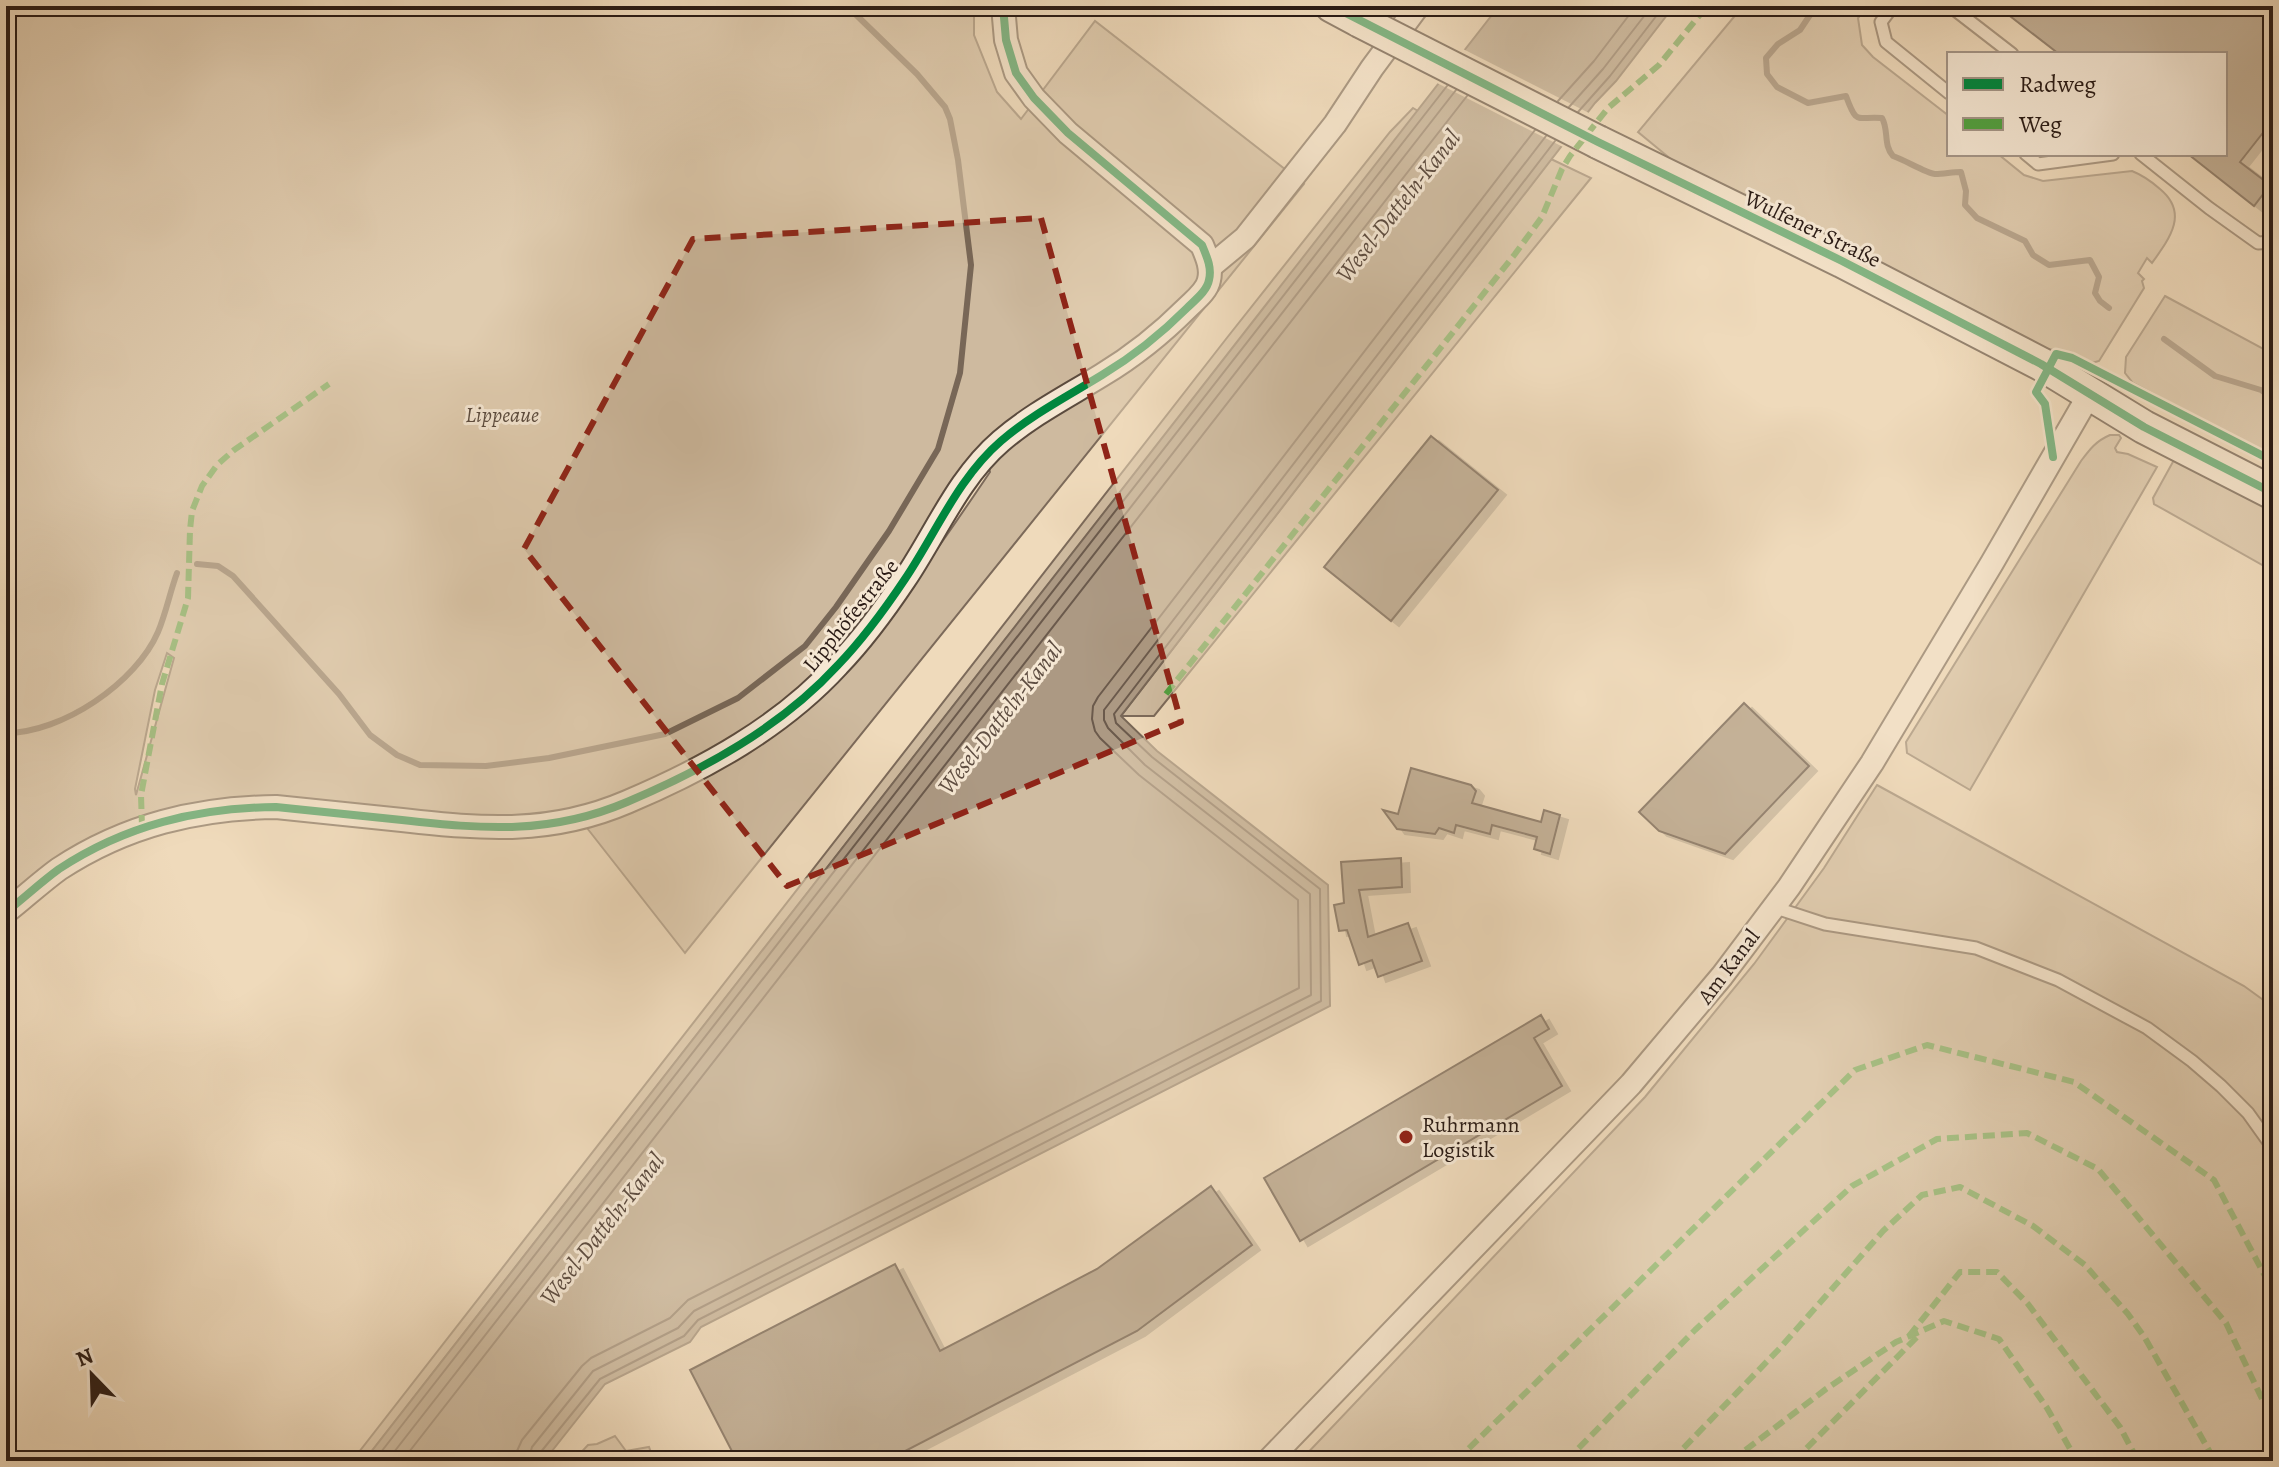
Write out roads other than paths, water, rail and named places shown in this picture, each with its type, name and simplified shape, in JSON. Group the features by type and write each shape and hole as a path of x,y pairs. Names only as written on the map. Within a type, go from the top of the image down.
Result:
{"main road":[{"name":"Wulfener Straße","path":"1332,6 1598,142 1885,283 2041,364 2144,427 2273,493"}],"street":[{"path":"1003,6 1006,40 1016,73 1034,98 1068,133 1202,245 1210,267 1245,238 1335,124 1418,6"},
{"name":"Lipphöfestraße","path":"6,912 58,870 113,839 142,827 193,815 276,807 487,828 527,828 607,810 699,768 779,719 830,673 905,578 964,483 984,457 1018,427 1106,373 1176,318 1205,289 1210,267"},
{"name":"Am Kanal","path":"1268,1461 1631,1084 1722,976 1797,875 1880,752 2089,395"}],"lane":[{"path":"1893,6 1881,22 1886,42 1947,91"},
{"path":"1950,6 2009,52"},
{"path":"2028,156 2038,164 2098,156"},
{"path":"2144,156 2258,243 2273,242"},
{"path":"1773,907 1825,924 1976,948 2058,980 2147,1028 2192,1061 2248,1113 2273,1148"}],"water":[{"name":"Wesel-Datteln-Kanal","path":"1499,6 1674,6 1595,103 1121,716 1157,751 1328,885 1330,1006 701,1327 690,1342 605,1384 544,1461 364,1461"}],"waterway":[{"path":"197,564 218,566 233,576 339,694 370,735 397,755 420,765 486,766 549,758 665,734 738,698 805,646 889,531 938,449 960,373 971,265 958,160 945,107 917,74 847,6"},
{"path":"1816,6 1800,30 1778,44 1766,58 1767,74 1777,87 1808,103 1846,96 1858,118 1882,118 1893,156 1931,173 1961,172 1966,191 1965,205 1977,218 2025,241 2033,255 2049,265 2090,260 2099,277 2095,293 2109,308"},
{"path":"2164,339 2215,376 2261,390 2273,398"},
{"path":"6,733 28,731 50,724 95,702 115,686 133,669 158,632 177,573"}],"place":[{"name":"Ruhrmann Logistik","path":"1406,1137"}],"park label":[{"name":"Lippeaue","path":"502,414"}]}
